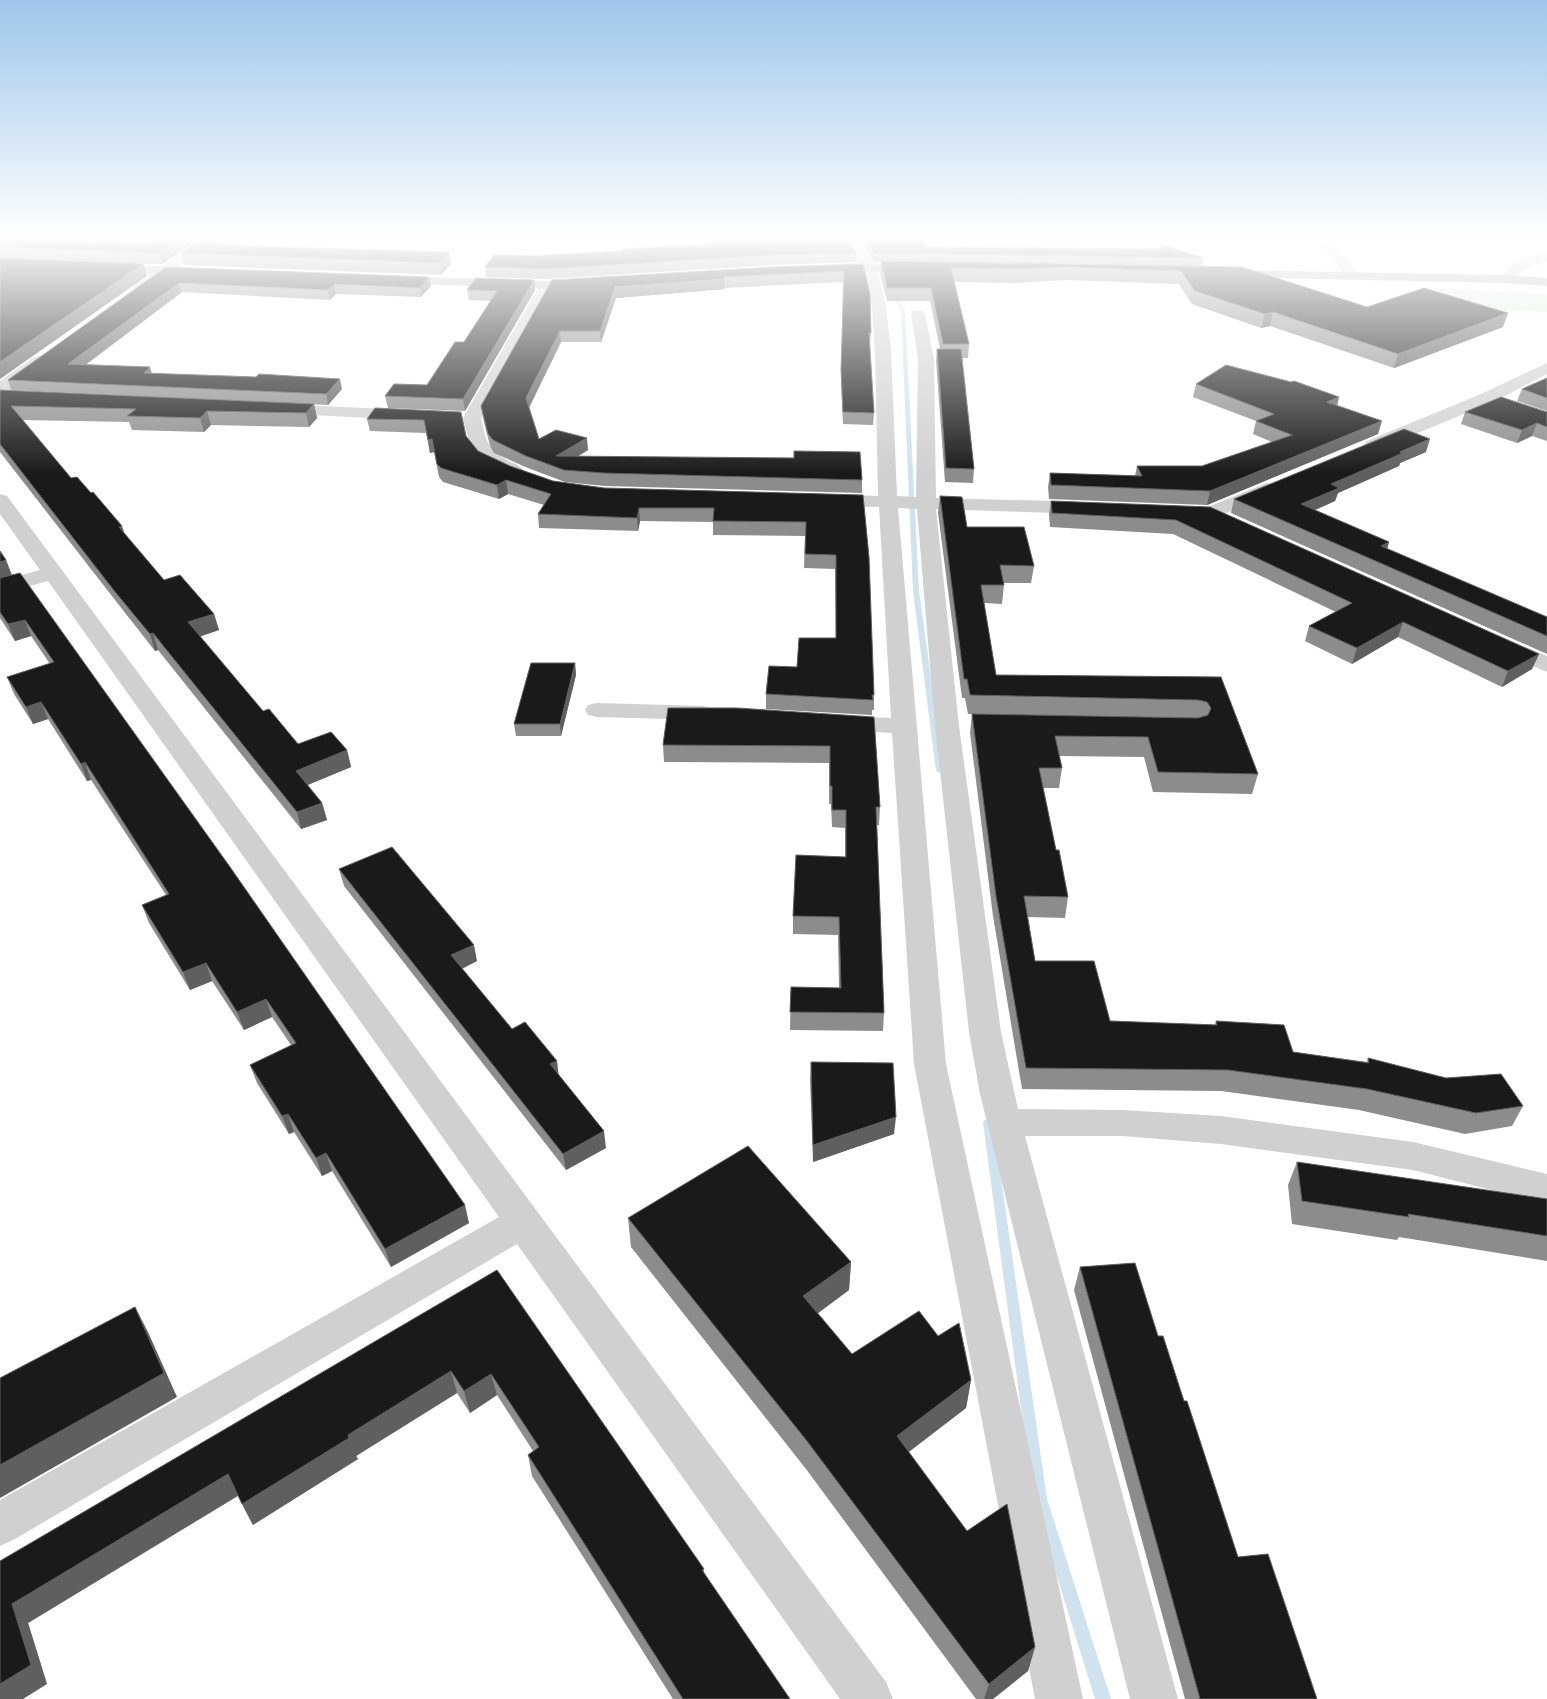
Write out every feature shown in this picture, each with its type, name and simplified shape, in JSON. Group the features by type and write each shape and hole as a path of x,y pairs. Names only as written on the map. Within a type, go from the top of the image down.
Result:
{"street":[{"path":"528,477 487,458 479,448 472,418 530,315"},
{"path":"880,315 889,501 904,726 930,1064 1059,1699"},
{"path":"918,315 926,359 925,502 956,723 985,1032 997,1094 1154,1699"},
{"path":"0,389 47,355"},
{"path":"1354,453 1487,398 1547,368"},
{"path":"0,397 20,398"},
{"path":"1487,398 1513,407"},
{"path":"266,409 423,416"},
{"path":"452,417 472,418"},
{"path":"1238,525 1201,512 1282,483"},
{"path":"0,500 869,1699"},
{"path":"810,500 925,502 1103,509"},
{"path":"0,588 53,573"},
{"path":"1483,636 1547,665"},
{"path":"597,710 721,715"},
{"path":"813,722 904,726"},
{"path":"1005,1122 1122,1124 1220,1130 1413,1156 1547,1189"},
{"path":"0,1524 523,1222"}],"building":[{"path":"0,315 68,315 0,362"},
{"path":"98,315 135,315 68,364 150,367 144,373 256,377 259,374 340,379 326,394 8,380"},
{"path":"481,315 513,315 463,399 385,396 394,384 427,385 455,342 464,342"},
{"path":"532,315 605,315 600,331 560,331 526,398 539,439 556,430 587,438 556,456 794,458 794,451 860,452 862,480 604,473 564,470 526,456 493,440 488,434 481,406"},
{"path":"843,315 871,315 871,333 869,333 874,413 843,412 841,370"},
{"path":"937,315 962,315 969,344 943,344"},
{"path":"1283,315 1502,315 1398,354"},
{"path":"937,349 961,349 974,469 946,468"},
{"path":"1226,365 1291,382 1294,381 1339,397 1327,402 1382,421 1210,491 1051,485 1050,473 1142,476 1137,466 1202,466 1292,435 1256,421 1274,414 1196,384"},
{"path":"1547,378 1547,398 1522,389"},
{"path":"0,390 314,404 306,413 207,411 200,418 127,416 136,409 11,406 71,478 77,477 91,493 93,492 122,526 119,527 164,580 180,575 214,614 188,622 263,711 269,709 298,744 331,732 347,750 296,771 322,803 297,812 153,633 150,634 116,593 0,444"},
{"path":"1501,397 1547,412 1547,427 1537,423 1522,430 1465,412"},
{"path":"375,408 461,412 466,436 478,451 510,466 553,481 604,488 863,495 869,557 873,700 766,694 769,666 797,667 799,638 836,638 836,555 805,554 806,522 713,521 714,508 639,508 637,518 538,514 551,494 506,480 497,485 441,468 437,464 432,439 428,440 424,420 367,419"},
{"path":"1404,429 1430,439 1400,452 1403,453 1331,484 1339,488 1301,504 1389,542 1381,546 1547,617 1547,636 1234,499"},
{"path":"940,496 962,497 967,527 1024,527 1034,566 1000,565 1004,585 981,585 996,675 1221,677 1258,774 1158,772 1148,737 1055,736 1062,768 1039,768 1056,850 1059,850 1068,897 1024,896 1035,961 1094,961 1110,1021 1217,1025 1216,1021 1284,1025 1293,1052 1369,1063 1368,1058 1446,1078 1501,1074 1523,1106 1476,1113 1367,1089 1228,1070 1026,1068 996,896 972,714 1198,718 1208,715 1211,708 1207,702 1198,700 970,695 967,679 964,679"},
{"path":"1051,501 1210,507 1539,654 1508,671 1403,622 1357,648 1309,626 1352,603 1176,520 1052,513"},
{"path":"0,551 6,560 0,562"},
{"path":"20,573 230,867 465,1205 385,1249 326,1153 316,1158 288,1114 282,1116 250,1065 296,1043 266,999 237,1012 206,963 183,972 142,905 169,894 85,762 81,764 41,702 26,707 7,677 54,662 25,620 8,624 0,612 0,578"},
{"path":"531,663 575,663 560,724 514,724"},
{"path":"668,708 737,708 874,717 880,807 876,807 884,1013 790,1012 791,987 841,988 839,917 793,916 796,855 846,857 846,810 832,810 830,746 663,745"},
{"path":"392,847 474,945 451,955 512,1029 525,1022 557,1061 550,1064 604,1131 563,1154 339,869"},
{"path":"811,1062 893,1063 896,1117 813,1145"},
{"path":"748,1146 851,1262 803,1296 852,1354 919,1311 938,1336 959,1323 971,1380 897,1436 967,1531 1007,1504 1035,1647 989,1684 807,1441 628,1218"},
{"path":"1297,1162 1547,1199 1547,1236 1408,1214 1409,1217 1302,1201"},
{"path":"1135,1263 1158,1336 1163,1336 1184,1401 1187,1401 1238,1557 1268,1554 1317,1699 1200,1699 1080,1267"},
{"path":"497,1270 704,1569 702,1570 790,1699 683,1699 528,1455 539,1447 491,1374 464,1391 451,1371 348,1435 349,1438 242,1504 228,1474 12,1604 31,1665 0,1684 0,1561"},
{"path":"135,1307 164,1373 0,1465 0,1378"}],"waterway":[{"path":"903,315 916,591 940,771"},
{"path":"988,1123 1040,1499 1103,1699"}]}
